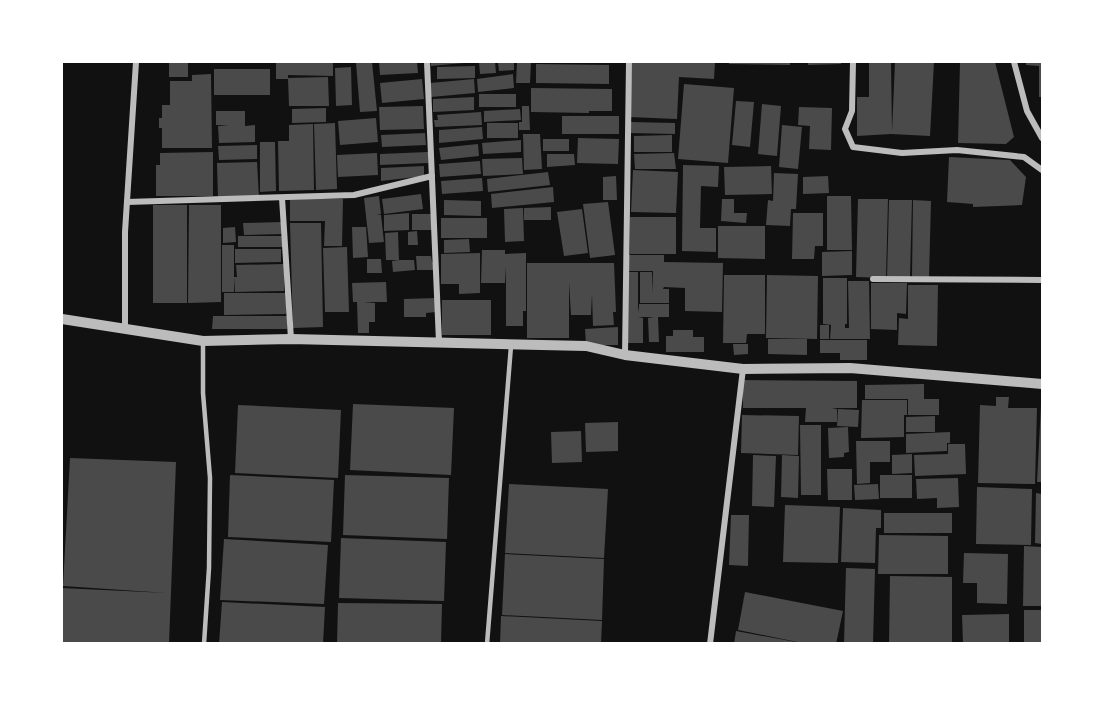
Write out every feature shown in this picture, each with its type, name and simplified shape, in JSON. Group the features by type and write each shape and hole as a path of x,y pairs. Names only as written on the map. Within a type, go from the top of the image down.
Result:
{"street":[{"path":"125,328 125,232 136,62"},
{"path":"427,62 440,342"},
{"path":"625,355 630,62"},
{"path":"853,62 852,111 845,129 853,147 902,153 957,150 1024,157 1042,170"},
{"path":"1014,62 1027,111 1042,138"},
{"path":"127,202 354,195 432,176"},
{"path":"282,198 291,339"},
{"path":"873,279 1042,280"},
{"path":"62,319 203,341 291,339 586,346 625,355 743,369 850,368 1042,384"},
{"path":"710,644 743,369"}],"lane":[{"path":"203,341 203,393 210,478 209,568 204,644"},
{"path":"487,644 511,346"}],"building":[{"path":"169,62 188,62 188,77 169,77"},
{"path":"372,62 377,111 360,112 356,63"},
{"path":"379,62 417,62 418,73 380,75"},
{"path":"431,62 464,62 464,63 431,66"},
{"path":"479,62 495,62 496,73 480,74"},
{"path":"498,62 514,62 514,70 499,71"},
{"path":"517,62 531,62 530,83 516,83"},
{"path":"632,62 715,62 714,79 679,77 677,119 629,117"},
{"path":"729,62 790,62 790,65 729,64"},
{"path":"808,62 841,62 841,64 808,65"},
{"path":"869,62 891,62 892,132 895,62 934,62 930,136 891,134 857,136 857,97 869,97"},
{"path":"995,62 1014,137 1006,144 958,143 960,63"},
{"path":"1026,62 1042,62 1042,97 1039,97 1039,66 1026,65"},
{"path":"276,63 333,63 333,76 288,75 288,79 276,79"},
{"path":"536,64 609,65 609,84 536,83"},
{"path":"475,66 475,78 437,79 437,67"},
{"path":"351,67 352,105 336,106 335,68"},
{"path":"214,69 270,69 270,95 214,95"},
{"path":"211,74 212,148 162,148 162,128 159,128 159,118 162,118 162,105 170,105 170,81 192,81 192,75"},
{"path":"513,74 514,88 478,92 477,79"},
{"path":"328,77 329,106 289,106 288,78"},
{"path":"422,79 424,99 382,103 380,83"},
{"path":"474,79 475,93 431,97 430,83"},
{"path":"684,84 734,88 728,163 678,159"},
{"path":"531,88 612,89 612,111 531,112"},
{"path":"479,94 516,94 516,107 479,107"},
{"path":"474,97 474,110 433,112 433,99"},
{"path":"736,101 754,102 750,147 732,145"},
{"path":"762,104 781,106 777,156 758,154"},
{"path":"423,106 424,129 380,130 379,107"},
{"path":"522,106 529,106 530,130 519,130 519,122 522,122"},
{"path":"799,107 832,108 831,150 809,149 810,126 798,125"},
{"path":"326,108 326,122 292,123 292,109"},
{"path":"520,109 521,120 484,122 484,111"},
{"path":"216,111 245,111 245,126 255,125 255,142 219,143 218,126 229,125 216,125"},
{"path":"481,112 482,125 435,127 434,120 438,120 437,115"},
{"path":"562,116 619,116 619,134 562,134"},
{"path":"376,118 378,142 340,145 338,121"},
{"path":"630,122 675,123 675,134 629,133"},
{"path":"335,123 337,189 316,190 314,124"},
{"path":"487,123 518,123 518,138 487,138"},
{"path":"313,124 314,190 279,191 278,141 289,141 289,125"},
{"path":"782,125 802,127 798,169 779,167"},
{"path":"482,127 483,139 439,143 439,130"},
{"path":"425,133 426,145 382,147 381,135"},
{"path":"523,134 540,134 542,169 524,170"},
{"path":"672,135 672,152 634,152 634,136"},
{"path":"578,138 619,139 618,164 577,163"},
{"path":"543,139 569,139 569,151 543,151"},
{"path":"521,140 521,152 483,154 482,143"},
{"path":"260,142 275,142 276,191 260,192"},
{"path":"478,144 479,156 441,160 439,148"},
{"path":"257,145 257,159 219,160 218,146"},
{"path":"213,152 213,196 156,196 156,165 160,165 160,153"},
{"path":"428,152 428,163 380,165 380,154"},
{"path":"377,153 378,175 338,177 337,155"},
{"path":"674,153 676,169 635,169 634,154"},
{"path":"547,154 574,154 575,165 547,167"},
{"path":"949,157 1010,160 1026,177 1022,205 973,207 973,204 947,202"},
{"path":"522,158 523,174 483,176 482,159"},
{"path":"480,161 481,174 440,177 439,164"},
{"path":"257,162 259,198 218,199 217,163"},
{"path":"683,165 719,166 718,187 701,186 700,228 716,228 716,252 682,251"},
{"path":"424,166 424,176 381,181 381,168"},
{"path":"771,166 772,194 725,195 724,167"},
{"path":"633,170 678,172 676,213 631,212"},
{"path":"548,172 550,185 488,192 487,179"},
{"path":"774,173 798,174 796,209 791,209 790,226 766,225 768,200 773,201"},
{"path":"616,176 617,200 603,200 603,177"},
{"path":"828,176 829,193 803,194 803,177"},
{"path":"482,178 483,191 442,194 441,181"},
{"path":"553,187 554,202 492,208 491,194"},
{"path":"421,194 423,209 384,214 382,199"},
{"path":"379,196 381,214 377,215 381,215 384,242 369,243 364,198"},
{"path":"827,196 851,196 852,250 827,250"},
{"path":"290,199 343,199 342,246 324,246 325,221 290,221"},
{"path":"722,199 734,199 734,213 747,213 746,223 721,221"},
{"path":"858,199 888,199 886,278 856,277"},
{"path":"444,200 481,201 481,216 444,215"},
{"path":"889,200 912,200 910,278 887,278"},
{"path":"913,200 931,201 929,278 912,278"},
{"path":"608,202 615,255 590,258 583,204"},
{"path":"153,205 187,205 187,303 153,303"},
{"path":"189,205 221,205 221,302 188,303"},
{"path":"551,207 551,220 524,220 524,208"},
{"path":"523,208 524,241 505,242 504,209"},
{"path":"582,209 588,253 564,256 557,212"},
{"path":"409,213 409,230 384,231 384,215"},
{"path":"793,213 823,213 823,246 815,246 814,259 792,259"},
{"path":"412,214 432,214 432,230 412,230"},
{"path":"630,217 676,217 676,254 630,254"},
{"path":"441,218 487,218 487,238 441,238"},
{"path":"282,222 283,234 244,235 243,223"},
{"path":"290,223 321,223 323,327 293,328"},
{"path":"718,226 765,226 765,259 718,258"},
{"path":"235,227 236,242 223,243 223,228"},
{"path":"352,227 366,227 368,257 353,258"},
{"path":"417,231 418,245 408,245 408,232"},
{"path":"398,232 399,260 386,260 385,233"},
{"path":"238,236 282,236 282,247 238,247"},
{"path":"469,239 470,252 444,253 444,240"},
{"path":"222,245 234,245 234,292 222,292"},
{"path":"347,247 349,312 325,312 323,248"},
{"path":"235,249 281,249 281,262 235,263"},
{"path":"482,250 505,250 505,254 526,253 526,311 523,311 523,326 506,326 506,267 505,283 481,283"},
{"path":"852,251 852,275 822,276 822,252"},
{"path":"480,253 480,293 459,294 459,284 441,284 441,254"},
{"path":"628,255 664,255 664,262 723,263 722,312 685,311 685,288 664,287 663,289 669,289 669,303 640,303 640,272 652,272 653,294 653,271 628,271"},
{"path":"416,256 431,256 436,270 417,270"},
{"path":"367,259 381,259 382,273 367,273"},
{"path":"414,260 415,270 393,272 392,261"},
{"path":"527,263 614,263 616,312 613,312 614,325 593,326 592,294 591,315 571,315 569,282 569,338 527,338"},
{"path":"284,264 284,291 235,292 236,265"},
{"path":"626,272 638,272 638,306 627,306"},
{"path":"724,275 765,275 765,334 747,334 746,343 723,343"},
{"path":"767,275 818,276 817,339 766,338"},
{"path":"823,278 847,278 847,324 845,328 849,328 848,281 869,281 870,339 830,339 832,325 823,324"},
{"path":"386,282 387,302 363,302 375,303 375,322 369,322 369,333 358,333 357,302 353,302 352,283"},
{"path":"871,283 907,283 906,314 897,313 897,330 871,329"},
{"path":"908,285 938,285 937,346 898,345 899,318 908,319"},
{"path":"224,293 286,293 286,314 224,315"},
{"path":"436,298 436,312 426,313 426,317 404,317 404,299"},
{"path":"442,300 491,300 491,335 442,335"},
{"path":"639,304 669,304 669,317 658,317 659,342 649,342 648,318 654,317 638,317 643,318 643,343 626,343 626,306 638,306 639,313"},
{"path":"213,316 287,316 287,329 212,329"},
{"path":"820,325 829,325 829,339 820,339"},
{"path":"618,327 618,345 586,345 585,329"},
{"path":"673,330 693,330 693,337 704,337 704,352 666,352 666,336 673,336"},
{"path":"768,339 807,339 807,355 768,354"},
{"path":"820,340 867,340 867,360 840,360 840,353 820,353"},
{"path":"733,344 748,344 748,354 734,355"},
{"path":"743,380 857,381 857,408 832,408 837,409 837,422 805,422 806,408 743,408"},
{"path":"924,384 924,399 939,399 939,415 908,415 908,399 865,399 865,385"},
{"path":"996,397 1009,397 1008,408 1037,408 1035,484 978,483 980,405 996,406"},
{"path":"862,400 907,400 904,437 861,438"},
{"path":"353,404 454,408 451,475 350,470"},
{"path":"238,405 341,410 338,478 235,473"},
{"path":"1041,405 1042,482 1037,482"},
{"path":"838,409 859,410 858,427 837,426"},
{"path":"742,415 799,416 798,455 741,453"},
{"path":"935,416 935,432 906,432 906,417"},
{"path":"618,422 618,451 586,452 585,423"},
{"path":"800,425 821,425 821,495 801,495"},
{"path":"848,427 849,452 844,453 844,457 829,458 828,428"},
{"path":"581,431 582,462 552,463 551,432"},
{"path":"950,432 947,451 906,453 906,434"},
{"path":"856,441 890,441 890,462 870,462 870,483 857,484"},
{"path":"948,444 965,444 966,474 915,476 914,455 948,454"},
{"path":"912,454 912,473 892,474 892,455"},
{"path":"753,455 776,456 774,507 752,506"},
{"path":"782,455 799,456 798,498 781,497"},
{"path":"70,458 176,462 169,644 62,644 62,588 167,593 63,586"},
{"path":"827,469 852,469 852,500 828,500"},
{"path":"230,475 334,480 331,542 228,537"},
{"path":"345,475 449,478 447,539 343,535"},
{"path":"880,475 912,475 912,498 880,498"},
{"path":"958,478 959,507 937,508 937,498 917,499 916,479"},
{"path":"509,484 608,489 604,558 505,553"},
{"path":"878,484 879,499 855,500 854,485"},
{"path":"977,487 1032,489 1031,545 976,544"},
{"path":"1036,493 1042,494 1042,544 1035,543"},
{"path":"785,505 840,507 838,563 783,562"},
{"path":"843,508 881,510 881,528 876,528 875,563 841,562"},
{"path":"884,513 952,513 952,533 884,533"},
{"path":"731,515 749,515 748,566 729,565"},
{"path":"879,535 948,536 948,574 878,574"},
{"path":"341,538 446,542 444,601 339,598"},
{"path":"224,539 328,545 324,604 220,600"},
{"path":"1024,546 1042,547 1042,606 1023,606"},
{"path":"964,553 1008,554 1007,604 977,603 977,583 963,583"},
{"path":"505,554 604,559 602,620 502,615"},
{"path":"846,568 875,569 873,644 844,644"},
{"path":"890,576 952,577 952,644 889,644"},
{"path":"745,592 843,611 836,644 807,644 738,630"},
{"path":"222,602 325,607 323,644 219,644"},
{"path":"338,603 442,604 441,644 337,644"},
{"path":"1024,610 1042,610 1042,644 1024,644"},
{"path":"1009,614 1009,644 963,644 962,615"},
{"path":"501,616 602,621 601,644 500,644"},
{"path":"736,631 796,642 796,644 734,644"}]}
